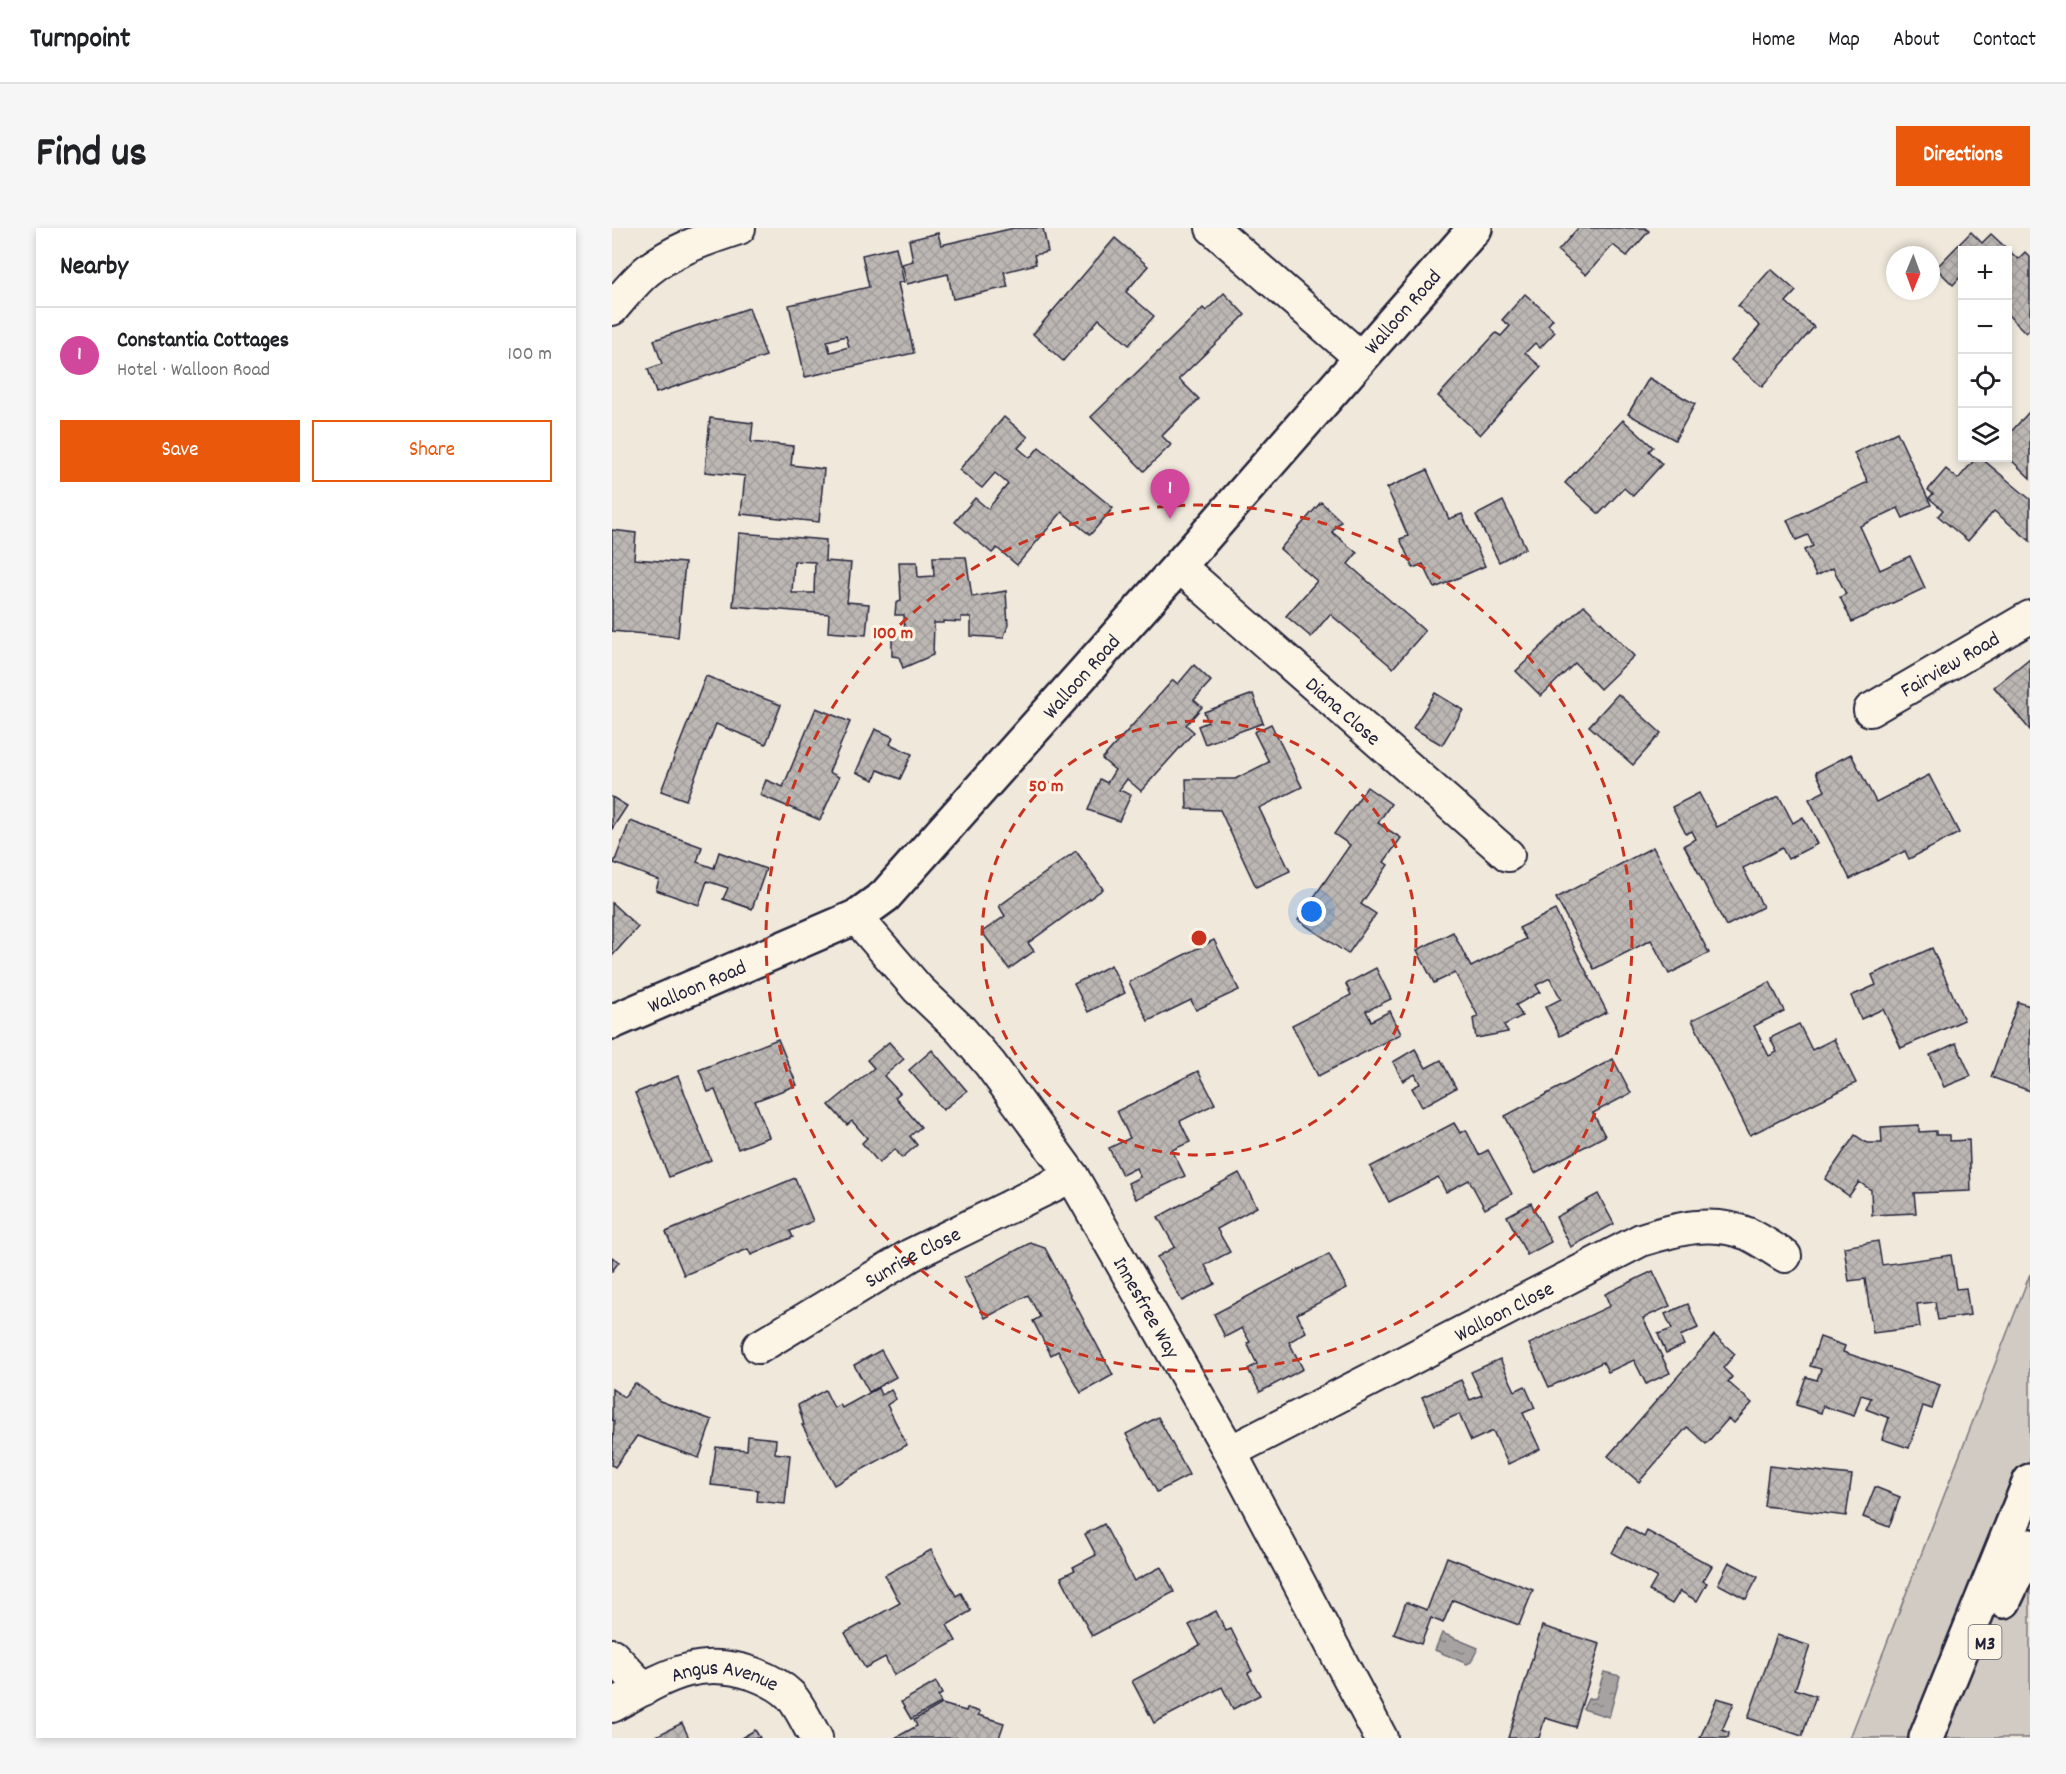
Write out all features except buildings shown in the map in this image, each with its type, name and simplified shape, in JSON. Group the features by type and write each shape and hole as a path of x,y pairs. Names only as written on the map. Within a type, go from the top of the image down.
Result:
{"main road":[{"name":"Walloon Road","path":"612,1022 856,917 885,896 1179,566 1475,228"},
{"path":"1926,1738 2030,1481"},
{"name":"M3","path":"1939,1738 2030,1546"}],"street":[{"path":"612,309 646,272 661,261 691,244 739,228"},
{"path":"1212,228 1361,358"},
{"name":"Diana Close","path":"1179,566 1508,855"},
{"name":"Fairview Road","path":"1870,710 2030,617"},
{"name":"Innesfree Way","path":"856,917 918,989 960,1029 990,1064 1072,1176 1230,1452 1382,1738"},
{"name":"Sunrise Close","path":"759,1347 911,1255 1072,1176"},
{"name":"Walloon Close","path":"1230,1452 1641,1240 1678,1228 1710,1226 1747,1234 1785,1256"},
{"path":"612,1656 644,1689"},
{"name":"Angus Avenue","path":"612,1706 671,1674 703,1666 736,1668 769,1680 790,1695 816,1738"}],"shaded area":[{"path":"2030,1274 2030,1738 1850,1738"}],"water":[{"path":"1442,1633 1478,1648 1471,1662 1467,1664 1435,1650"},
{"path":"1604,1672 1620,1676 1609,1717 1583,1709 1588,1699 1596,1698"}],"place":[{"name":"Constantia Cottages","path":"1170,519"}]}
